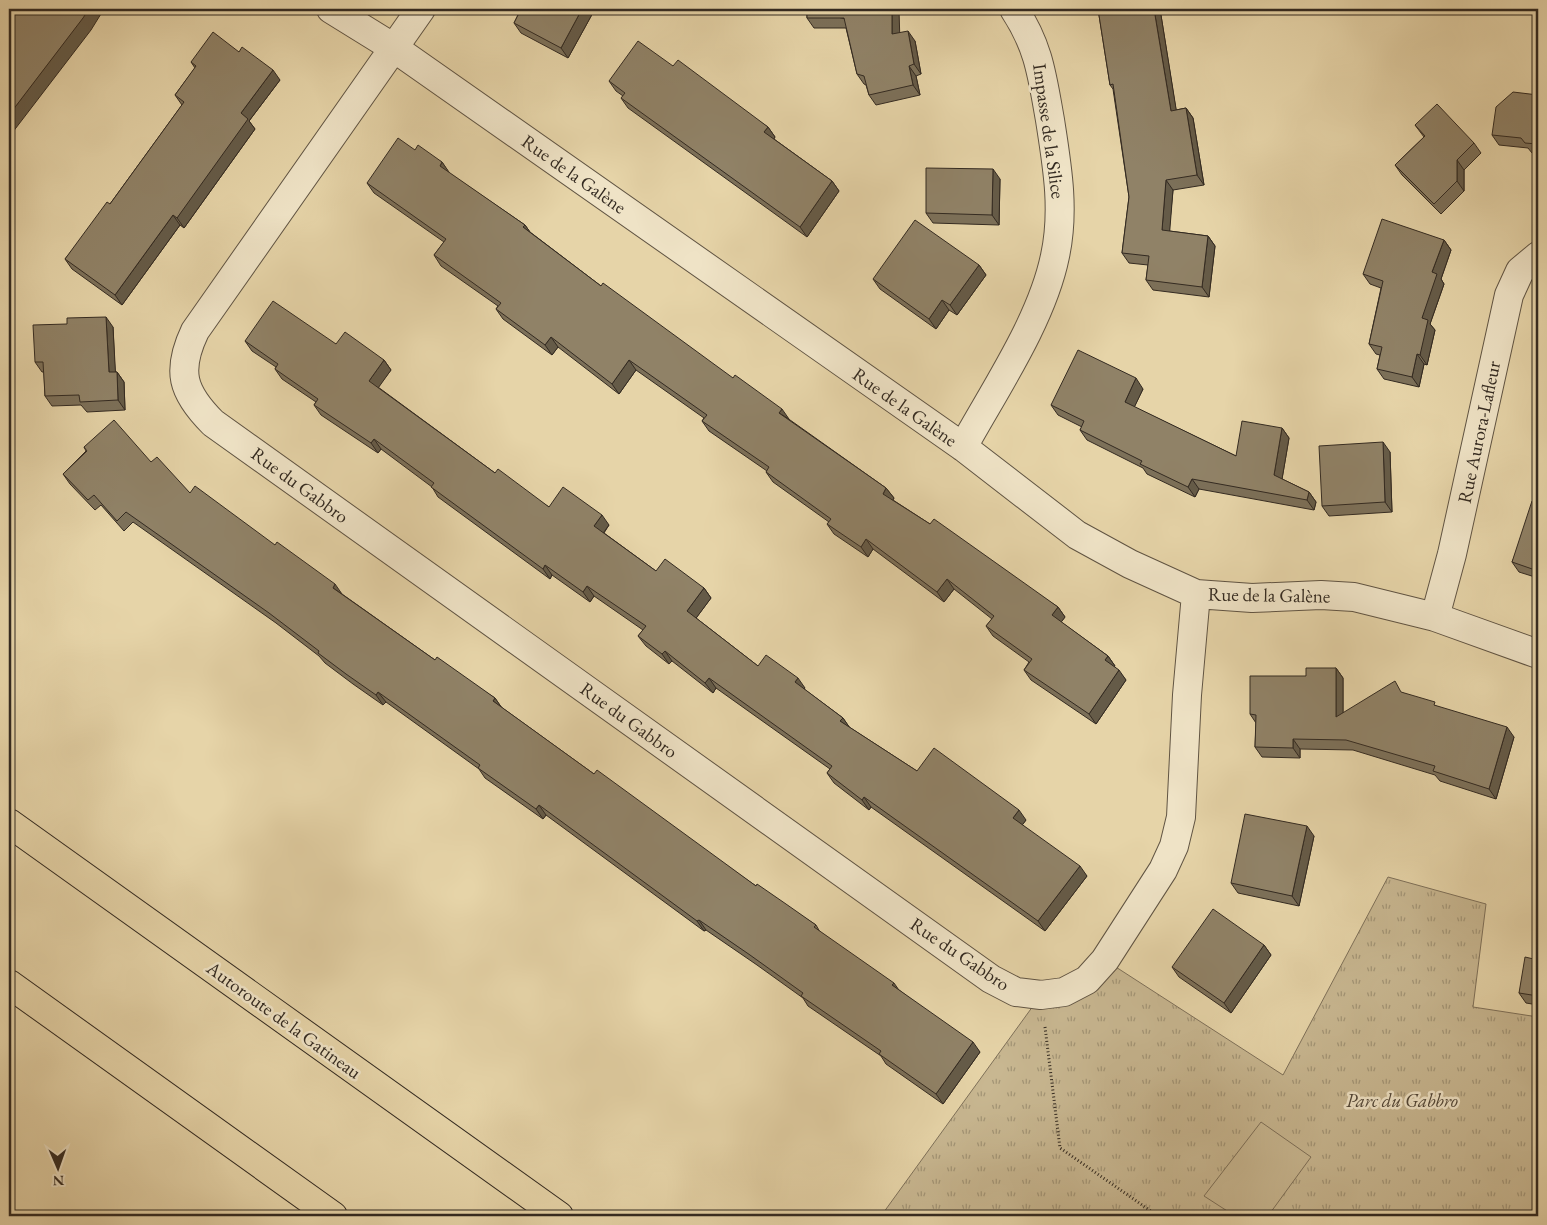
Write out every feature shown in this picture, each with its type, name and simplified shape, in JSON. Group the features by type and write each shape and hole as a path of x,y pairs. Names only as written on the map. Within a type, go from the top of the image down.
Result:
{"highway":[{"name":"Autoroute de la Gatineau","path":"9,823 559,1216"},
{"path":"9,984 333,1216"}],"street":[{"name":"Rue de la Galène","path":"331,9 394,48 963,447 1077,535 1130,564 1196,594 1252,598 1321,595 1354,597 1435,618 1538,654"},
{"name":"Rue du Gabbro","path":"421,9 195,331 185,351 183,370 189,392 200,410 213,423 991,979 1016,992 1041,995 1064,992 1087,980 1105,960 1163,870 1174,846 1181,817 1184,789 1187,694 1196,594"},
{"name":"Impasse de la Silice","path":"963,447 1030,325 1046,290 1056,255 1060,215 1060,179 1057,160 1039,57 1029,31 1014,9"},
{"name":"Rue Aurora-Lafleur","path":"1435,618 1452,554 1509,295 1520,271 1538,256"}],"path":[{"path":"1041,995 1060,1148 1158,1216"}],"green space":[{"name":"Parc du Gabbro","path":"1388,877 1486,904 1473,1007 1538,1017 1538,1216 881,1216 1041,995 1105,960 1283,1075"},
{"path":"1261,1122 1311,1157 1268,1216 1235,1216 1204,1196"}],"building":[{"path":"9,9 89,9 9,115"},
{"path":"521,9 582,9 561,48 514,23"},
{"path":"807,9 892,9 892,34 908,31 914,64 909,66 913,85 869,95 864,76 857,74 844,18 807,18"},
{"path":"1098,9 1154,9 1171,111 1186,108 1197,175 1166,180 1162,230 1208,236 1202,287 1146,280 1149,256 1122,253 1129,197 1113,84 1110,85"},
{"path":"213,32 239,52 242,47 273,70 241,113 248,119 177,218 173,215 115,295 65,259 107,202 110,204 184,102 175,95 196,66 191,62"},
{"path":"638,41 673,66 678,60 768,127 764,132 832,181 800,227 621,98 625,93 609,81"},
{"path":"1513,92 1538,95 1538,144 1525,143 1521,138 1492,135 1496,107"},
{"path":"1437,104 1474,143 1457,160 1457,181 1434,204 1395,165 1425,136 1415,125"},
{"path":"398,138 415,150 418,145 442,162 440,166 525,225 523,227 601,286 603,283 733,378 735,375 782,409 779,413 886,488 883,494 930,524 934,519 1058,607 1052,615 1108,656 1105,660 1119,670 1089,714 1024,670 1032,659 986,626 994,616 947,579 937,592 866,539 861,547 827,524 831,519 766,472 769,467 702,421 707,415 629,360 612,384 551,337 545,345 496,309 501,303 434,255 446,239 367,183"},
{"path":"926,168 993,169 992,215 926,213"},
{"path":"1382,219 1444,240 1432,272 1437,274 1422,318 1428,320 1420,355 1417,354 1412,377 1377,369 1382,347 1369,344 1383,281 1363,274"},
{"path":"915,220 979,265 950,305 942,300 929,319 873,279"},
{"path":"273,301 336,344 345,332 384,360 369,381 495,473 498,469 549,507 563,487 602,515 594,526 656,571 665,559 704,588 687,611 758,666 766,655 798,678 795,682 843,718 840,721 917,771 934,748 1019,810 1013,818 1080,866 1038,921 864,797 862,800 827,773 832,766 709,678 705,683 665,651 662,654 638,636 646,626 587,586 583,592 545,565 543,569 431,487 434,483 374,439 371,443 314,405 318,399 275,369 278,364 245,341"},
{"path":"106,317 109,372 117,372 118,400 80,402 79,395 45,396 43,362 35,362 33,325 67,324 67,318"},
{"path":"1078,350 1136,378 1125,402 1236,456 1242,421 1282,428 1274,475 1309,492 1307,500 1192,479 1188,487 1140,464 1142,461 1080,430 1084,421 1051,405"},
{"path":"114,420 151,462 157,457 190,493 195,486 275,545 277,542 335,584 333,588 435,660 437,657 495,698 493,701 594,774 597,770 756,886 757,884 816,925 814,927 894,983 892,985 973,1042 936,1094 879,1054 881,1051 801,996 803,993 699,920 697,921 539,805 536,809 478,768 480,765 378,692 376,695 346,674 269,613 126,512 117,521 94,495 88,500 63,474 87,451 84,447"},
{"path":"1383,442 1385,502 1322,506 1319,446"},
{"path":"1532,501 1538,503 1538,571 1512,562"},
{"path":"1306,668 1336,668 1336,717 1395,681 1401,692 1435,702 1434,705 1507,727 1489,789 1433,771 1435,766 1346,740 1293,739 1293,748 1255,747 1256,715 1250,714 1250,676 1306,676"},
{"path":"1245,814 1307,826 1292,896 1231,883"},
{"path":"1213,909 1264,945 1224,1003 1172,967"},
{"path":"1525,957 1538,960 1538,996 1519,993"}]}
